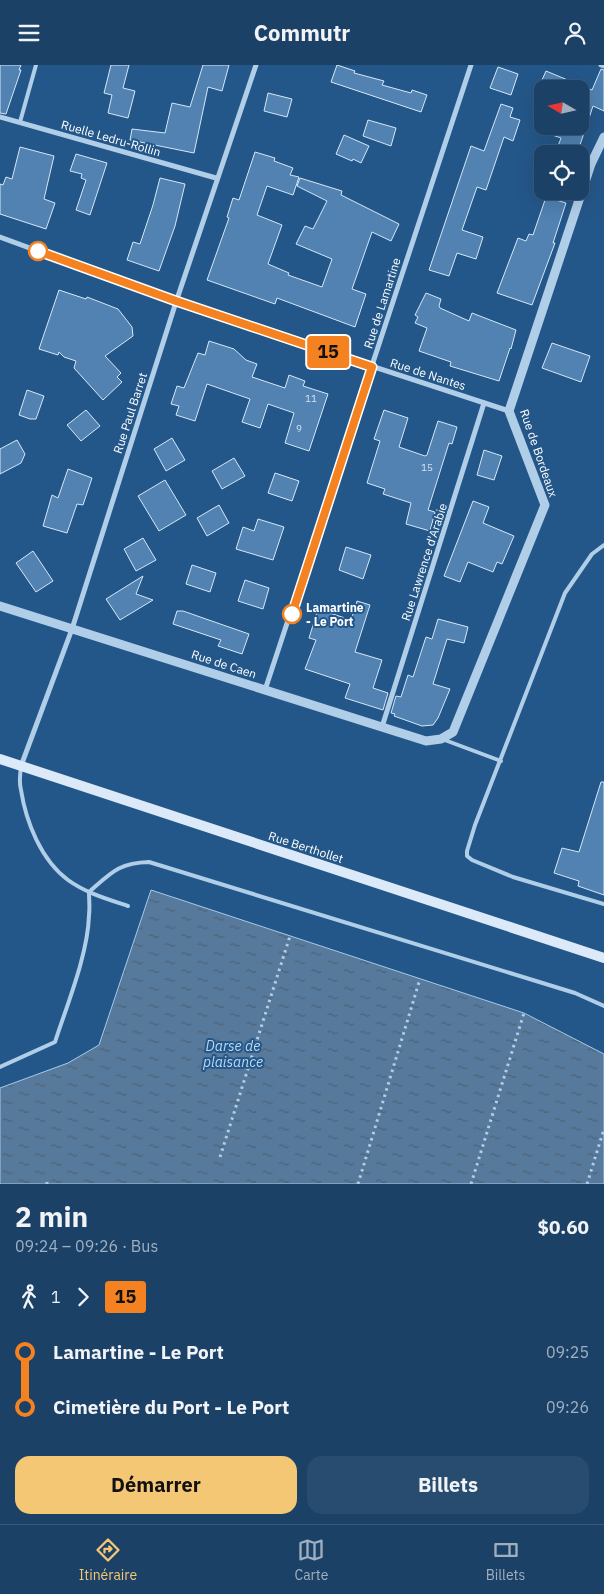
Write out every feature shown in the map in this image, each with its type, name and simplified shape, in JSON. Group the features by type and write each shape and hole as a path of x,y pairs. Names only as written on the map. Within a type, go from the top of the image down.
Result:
{"main road":[{"name":"Rue Berthollet","path":"0,759 604,957"}],"street":[{"name":"Rue Paul Barret","path":"21,766 72,629 216,178 256,65"},
{"name":"Rue de Lamartine","path":"266,690 471,65"},
{"name":"Ruelle Ledru-Rollin","path":"0,117 216,178"},
{"name":"Rue de Bordeaux","path":"441,739 454,732 545,505 509,411 591,164 604,137"},
{"name":"Rue de Nantes","path":"0,237 176,301 509,411"},
{"name":"Rue Lawrence d'Arabie","path":"382,727 484,403"},
{"name":"Rue de Caen","path":"0,606 426,741 441,739"}],"lane":[{"path":"20,122 36,65"},
{"path":"604,545 592,554 565,593 475,825 467,851 467,856 472,860 513,877 604,904"},
{"path":"441,739 501,761"},
{"path":"21,766 20,789 31,827 45,856 67,879 88,892 128,906"},
{"path":"88,892 116,869 132,863 149,862 575,993 604,1006"},
{"path":"0,1067 55,1042 83,948 89,917 88,892"}],"path":[{"path":"220,1157 290,936"},
{"path":"358,1184 420,979"},
{"path":"471,1184 524,1013"},
{"path":"587,1184 604,1129"}],"water":[{"name":"Darse de plaisance","path":"151,890 524,1013 604,1054 604,1184 0,1184 0,1088 68,1063 99,1045"}],"building":[{"path":"0,65 21,65 6,114 0,113"},
{"path":"111,65 129,65 123,88 135,91 128,118 108,113 112,95 104,93"},
{"path":"203,65 229,65 222,91 208,87 194,153 130,140 132,129 165,133 172,103 190,107"},
{"path":"337,65 355,71 354,73 384,81 382,85 411,93 412,90 427,95 421,112 331,82"},
{"path":"498,67 518,74 511,95 490,88"},
{"path":"601,69 604,70 604,111 593,106 589,118 589,89 592,90"},
{"path":"546,71 568,80 542,80"},
{"path":"268,93 292,99 287,117 264,111"},
{"path":"501,104 513,108 510,117 520,120 513,141 504,137 486,190 477,187 462,230 483,237 476,259 457,253 449,276 429,270 471,146 484,151"},
{"path":"368,120 396,128 391,146 363,136"},
{"path":"344,135 369,146 361,163 336,154"},
{"path":"552,135 583,135 580,145 558,145 561,138"},
{"path":"20,147 54,156 44,199 55,203 46,229 0,214 0,184 3,185 6,177 12,179"},
{"path":"255,152 275,158 274,161 293,168 290,175 299,177 293,195 267,186 257,215 282,225 268,264 289,273 288,275 322,287 332,259 296,244 305,226 313,229 327,201 297,186 300,178 342,191 341,195 399,224 391,241 372,232 352,289 366,294 355,327 277,298 275,304 207,280 229,218 227,217 233,198 239,200"},
{"path":"76,154 107,163 90,215 76,210 86,180 81,178 82,174 70,171"},
{"path":"160,178 185,184 175,226 159,271 127,260 133,242 140,244"},
{"path":"545,200 556,200 566,203 553,243 555,243 532,305 497,293 518,238 526,241 529,234 533,235"},
{"path":"59,290 86,299 87,297 118,309 132,327 133,336 105,356 121,373 117,377 122,382 103,400 74,368 76,361 64,357 59,352 58,355 39,349"},
{"path":"426,293 441,299 440,308 469,321 472,313 516,330 499,381 450,366 451,362 419,351 427,328 415,323 418,317 415,315"},
{"path":"209,341 234,349 246,360 257,364 252,377 285,388 289,375 305,381 303,386 328,394 309,451 285,443 294,413 268,404 260,428 242,422 250,399 207,384 195,421 176,415 179,406 171,404 177,386 184,388 198,353 205,355"},
{"path":"552,343 590,356 581,382 542,368"},
{"path":"27,390 44,396 36,419 19,415"},
{"path":"86,410 100,426 81,441 67,425"},
{"path":"384,410 408,418 399,447 425,456 427,455 438,421 457,427 452,444 449,443 428,510 435,512 430,531 406,524 411,503 383,494 385,489 367,483 380,441 374,439"},
{"path":"172,438 185,460 166,471 154,449"},
{"path":"17,440 25,454 21,463 0,474 0,449"},
{"path":"484,450 502,456 494,480 477,475"},
{"path":"234,458 245,476 222,489 212,471"},
{"path":"68,469 92,478 83,505 77,504 67,533 43,526 52,495 58,498"},
{"path":"275,473 299,481 292,501 268,493"},
{"path":"165,480 186,515 159,531 138,496"},
{"path":"473,501 489,507 483,523 514,536 502,564 497,562 493,572 468,562 460,582 444,576"},
{"path":"219,505 229,523 207,536 197,518"},
{"path":"258,519 284,527 273,560 236,549 243,527 254,531"},
{"path":"143,538 156,560 136,571 124,549"},
{"path":"346,547 371,555 363,579 339,570"},
{"path":"33,551 53,581 36,592 16,563"},
{"path":"192,565 216,573 210,592 186,584"},
{"path":"143,576 136,594 153,600 120,620 106,599"},
{"path":"245,580 269,588 263,609 238,601"},
{"path":"357,601 370,605 355,652 382,660 373,688 388,693 383,710 345,698 350,684 305,669 316,640 309,638 318,609 351,620"},
{"path":"177,611 183,611 249,634 242,654 218,646 221,640 173,624"},
{"path":"438,619 468,627 464,643 447,639 433,684 450,689 438,718 433,725 422,726 394,716 395,714 391,713 396,696 401,697 408,675 413,677 426,637 432,639"},
{"path":"601,782 604,782 604,895 578,886 579,881 554,873 562,848 579,852"}],"bus line":[{"name":"15","path":"38,251 176,301 372,367 292,614"}],"place":[{"name":"Lamartine - Le Port","path":"292,614"}]}
